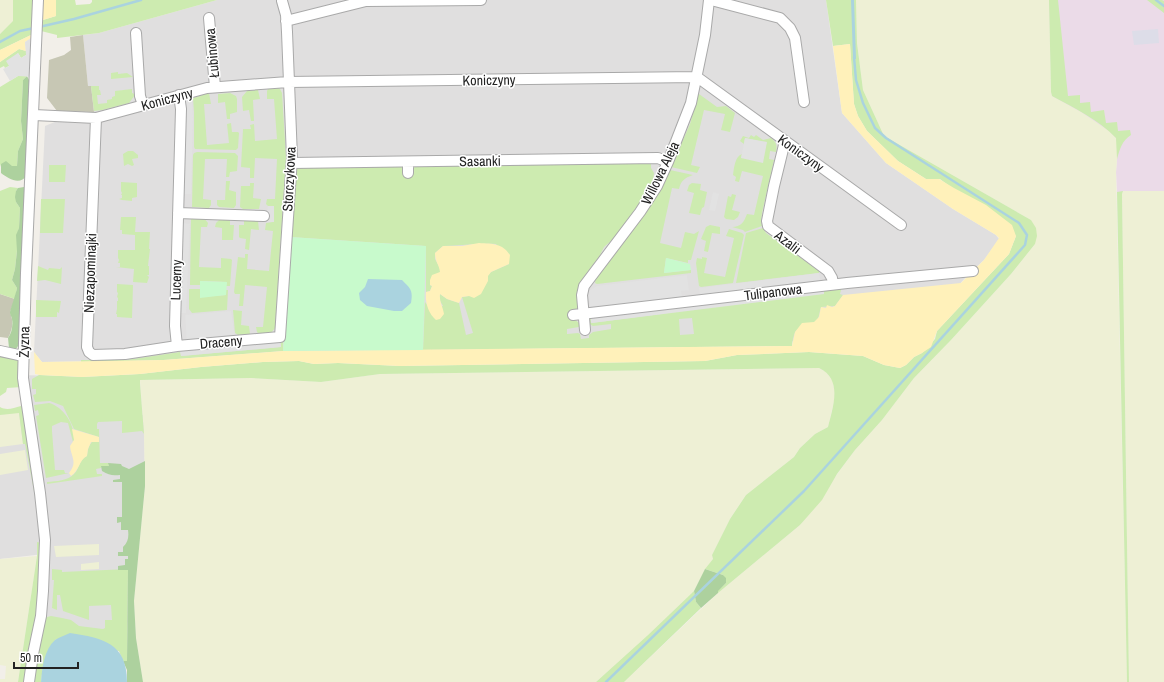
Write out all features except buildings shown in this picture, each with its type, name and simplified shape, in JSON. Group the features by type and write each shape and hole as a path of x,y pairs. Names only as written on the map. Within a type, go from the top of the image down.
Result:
{"street":[{"name":"Żyzna","path":"29,682 41,616 45,540 40,493 23,378 38,0"},
{"path":"286,21 366,1 481,0"},
{"path":"710,0 780,18 790,28 795,38 804,102"},
{"name":"Willowa Aleja","path":"586,330 582,295 584,286 612,244 648,199 656,186 668,162 691,103 705,35 710,0"},
{"name":"Storczykowa","path":"280,337 292,163 286,21 282,1"},
{"name":"Łubinowa","path":"209,18 215,87"},
{"path":"136,34 140,96 143,105"},
{"name":"Koniczyny","path":"34,115 96,118 179,95 215,87 288,82 697,77 901,225"},
{"name":"Lucerny","path":"176,346 175,326 181,116 179,95"},
{"name":"Niezapominajki","path":"96,118 87,347 89,352 93,355 125,354 163,349"},
{"name":"Azalii","path":"785,141 774,186 767,221 768,226 828,271 832,278 833,284"},
{"name":"Sasanki","path":"292,163 658,158 668,162"},
{"path":"408,162 408,173"},
{"path":"178,213 264,216"},
{"name":"Tulipanowa","path":"573,315 833,284 973,271"},
{"name":"Draceny","path":"163,349 176,346 280,337"},
{"path":"0,351 23,356"}],"shaded area":[{"path":"0,0 13,0 13,22 0,34"},
{"path":"217,0 826,0 842,113 886,163 953,209 996,235 999,239 984,260 966,277 911,338 457,350 283,351 163,360 42,362 34,352 45,126 57,121 57,111 94,112 91,86 88,86 83,35 99,33"},
{"path":"856,0 1049,0 1052,96 1081,112 1109,131 1116,138 1118,147 1116,172 1127,682 624,682 718,593 800,525 855,450 882,420 914,378 1011,274 1035,244 1031,220 884,136 863,90 857,43"},
{"path":"1049,0 1164,0 1164,191 1117,192 1117,159 1052,96"},
{"path":"1158,29 1159,43 1134,45 1132,31"},
{"path":"83,35 88,86 91,86 94,112 57,111 47,98 49,60 64,55 71,50 70,37"},
{"path":"36,37 35,77 18,76 10,81 3,69 9,66 6,61 18,53 21,58 26,55 25,42"},
{"path":"192,100 191,194 182,194 186,118 184,101"},
{"path":"745,138 767,142 763,163 741,158"},
{"path":"1123,191 1164,191 1164,682 1129,682"},
{"path":"713,192 719,194 715,211 709,210"},
{"path":"268,206 274,206 274,222 267,222"},
{"path":"182,223 190,224 186,313 178,313"},
{"path":"819,273 821,285 824,285 824,294 591,323 589,291 597,286 687,275 689,290 681,291 682,297 700,295 699,288"},
{"path":"0,294 15,299 10,312 12,327 8,338 0,337"},
{"path":"231,311 235,337 280,334 281,347 181,356 180,346 187,345 185,315"},
{"path":"819,368 826,372 833,381 835,397 828,427 815,434 800,448 794,457 746,495 730,519 712,555 713,559 705,570 694,591 596,682 143,682 136,638 134,601 145,486 144,434 140,380 251,378 321,382 380,374"},
{"path":"23,375 82,377 144,416 145,486 123,661 119,651 42,666 44,554 0,559 0,415 28,411"},
{"path":"19,412 23,444 0,447 0,415"},
{"path":"25,450 28,470 0,475 0,454"},
{"path":"99,544 99,555 56,557 54,546"},
{"path":"37,556 18,682 0,682 0,679 5,679 6,666 0,665 0,559"},
{"path":"99,562 99,569 81,570 81,564"}],"green space":[{"path":"13,0 34,0 33,34 0,50 0,34 13,21"},
{"path":"56,0 75,0 76,5 90,4 92,0 217,0 99,33 57,38 57,35 41,31 43,20 56,16"},
{"path":"826,0 856,0 857,43 863,90 884,136 1031,220 1036,228 1037,236 1035,244 1011,274 914,378 882,420 855,450 837,474 822,500 800,525 718,593 717,591 726,583 723,575 705,569 713,559 712,555 730,519 746,495 794,457 800,448 815,434 828,427 834,402 834,386 826,373 819,368 380,374 321,382 251,378 140,380 144,434 142,431 122,433 122,421 98,422 97,429 99,429 100,463 108,463 109,466 101,466 101,468 96,469 97,474 102,474 102,476 47,484 47,482 69,478 76,472 82,459 87,456 90,445 99,437 74,429 63,406 50,401 35,402 33,395 36,394 36,389 32,389 32,379 39,375 82,377 140,374 263,362 299,361 314,364 338,363 400,366 705,361 737,355 809,352 863,356 884,365 900,368 906,365 914,357 922,353 935,339 937,331 1009,254 1016,236 940,179 926,179 898,161 867,131 858,116 854,104 850,44 833,46"},
{"path":"1049,0 1058,0 1068,96 1080,95 1080,103 1090,102 1091,112 1104,110 1106,123 1117,122 1118,131 1130,130 1131,135 1122,145 1117,159 1116,138 1094,120 1052,96"},
{"path":"1147,0 1164,1 1164,13"},
{"path":"19,49 26,51 26,55 21,58 18,53 9,66 0,68 0,62"},
{"path":"118,72 118,74 127,73 133,77 111,79 111,73"},
{"path":"18,76 27,76 23,80 21,121 23,139 18,151 17,167 1,164 0,167 0,87"},
{"path":"27,76 29,80 27,175 18,181 1,173 1,164 6,161 12,166 17,166 18,151 23,139 21,121 23,80"},
{"path":"91,86 99,86 101,95 97,95 98,104 107,103 107,100 112,99 112,97 115,96 115,91 132,89 132,93 135,95 129,103 94,111"},
{"path":"278,88 282,93 286,157 275,328 271,333 259,334 256,327 263,327 267,287 245,285 243,306 239,306 240,294 235,294 234,292 238,257 245,258 245,254 248,254 247,269 269,271 273,231 265,230 266,223 273,222 274,206 268,206 266,204 267,199 275,199 277,159 255,158 254,178 250,178 250,168 241,167 243,129 251,129 250,125 254,124 255,141 277,139 274,99 267,99 267,91 268,89"},
{"path":"258,90 260,99 253,100 254,121 251,121 249,110 243,111 242,97 247,91"},
{"path":"209,93 211,104 204,104 207,145 229,143 227,124 231,123 232,132 239,133 238,148 236,150 195,149 194,147 193,98"},
{"path":"230,93 236,96 237,112 230,114 230,119 227,119 225,102 218,103 218,94"},
{"path":"699,94 717,107 726,106 735,113 730,132 721,130 725,114 704,110 691,165 700,167 697,173 671,167 690,124"},
{"path":"751,135 754,137 756,135 763,140 771,138 776,144 776,152 770,151 769,159 774,160 762,213 762,226 745,232 732,227 742,224 747,214 754,215 763,176 742,171 739,182 735,181 736,177 733,175 734,166 740,155 742,154 741,158 767,143 745,138 744,144 740,141 743,136 749,138"},
{"path":"128,151 133,151 138,155 138,158 132,159 134,165 132,166 128,164 124,166 123,154"},
{"path":"197,152 235,153 238,156 237,171 230,172 229,177 226,177 227,159 205,159 203,199 211,200 211,205 209,208 192,207 193,155"},
{"path":"651,162 651,168 654,173 653,181 641,204 619,234 604,247 599,257 583,278 580,288 578,308 574,310 573,318 579,323 579,327 567,329 567,334 578,333 580,334 581,339 589,338 589,335 593,332 611,329 611,324 593,326 589,324 588,318 590,316 592,323 842,286 840,294 843,295 835,306 821,307 819,317 815,322 797,330 793,338 792,346 423,350 425,302 430,309 443,306 439,299 440,294 447,299 459,303 466,335 473,333 462,297 469,296 491,272 509,264 496,244 443,246 435,253 435,259 440,268 440,272 430,285 432,286 430,291 426,292 426,246 290,237 295,169 403,166 408,173 417,165","holes":["692,318 694,334 680,335 679,319"]},
{"path":"49,165 66,165 65,182 49,182"},
{"path":"670,170 693,175 683,180 679,189 672,188 660,243 681,248 685,232 694,234 699,231 691,260 688,260 688,263 666,258 664,273 691,270 691,273 597,284 595,283 596,276 646,212"},
{"path":"226,181 230,181 229,190 236,192 236,205 234,208 219,207 217,205 217,200 225,200"},
{"path":"121,182 137,183 137,197 132,198 132,201 119,199 122,198"},
{"path":"250,183 254,183 253,198 261,199 259,209 243,209 240,207 241,186 250,186"},
{"path":"692,183 701,184 700,190 707,192 704,207 702,208 700,215 689,213 694,193 687,191 689,185"},
{"path":"10,187 18,188 16,191 16,202 20,208 15,269 12,280 17,288 15,299 0,294 0,191"},
{"path":"24,187 20,343 16,349 11,350 9,348 8,338 12,326 10,311 17,288 12,280 17,251 16,235 19,228 20,208 15,197 18,188"},
{"path":"1123,191 1129,682 1127,682 1117,192"},
{"path":"732,194 736,195 732,210 740,212 738,217 734,220 726,219 724,217 728,196 731,197"},
{"path":"41,199 65,199 63,233 40,233"},
{"path":"121,217 136,217 135,232 150,232 148,266 149,275 147,275 149,277 147,283 133,282 134,269 116,267 120,267 120,263 118,263 118,250 135,250 135,235 122,234 122,230 120,230"},
{"path":"191,218 204,218 208,223 207,227 201,227 199,267 221,268 221,258 231,259 230,286 226,286 227,282 200,281 200,285 190,285"},
{"path":"221,218 230,219 230,225 234,225 233,240 222,240 222,228 215,227 216,223"},
{"path":"254,219 258,221 259,230 251,229 249,250 245,249 246,239 239,237 239,225 244,225 244,220"},
{"path":"710,225 720,227 720,234 712,233 708,252 704,251 706,241 701,239 706,227"},
{"path":"763,228 766,233 819,271 819,273 736,283 746,233"},
{"path":"729,229 744,235 733,283 699,286 696,263 697,258 707,258 704,273 725,277 734,238 726,236"},
{"path":"290,237 426,246 423,350 283,351"},
{"path":"666,258 690,264 691,270 664,273"},
{"path":"38,266 48,270 49,268 60,269 62,267 61,284 45,280 37,281"},
{"path":"200,281 227,282 226,295 200,298"},
{"path":"117,284 133,285 132,318 117,317"},
{"path":"189,289 200,289 200,297 226,295 226,290 228,290 227,310 192,313 189,309"},
{"path":"36,300 61,301 59,313 57,312 57,317 36,317"},
{"path":"233,310 242,311 241,325 249,326 250,334 238,335 235,333"},
{"path":"280,341 283,341 283,351 163,360 81,362 81,360 126,360 180,352 181,356 281,347"},
{"path":"0,354 21,359 22,387 7,388 6,392 0,396"},
{"path":"49,403 59,408 68,417 73,428 74,440 73,442 68,423 61,422 52,426 55,470 64,470 65,473 69,473 46,478 36,416 39,415 38,410 35,411 34,405"},
{"path":"21,406 23,408 38,512 25,444 23,444 19,413 0,415 0,407 8,409"},
{"path":"145,461 145,486 134,601 136,638 143,682 127,682 127,670 123,661 127,661 128,570 118,570 118,566 125,565 125,559 128,559 128,556 118,556 118,552 123,552 123,547 128,539 128,530 121,530 121,522 117,523 117,517 122,517 122,482 113,482 113,480 120,479 120,475 113,475 102,471 101,466 109,466 108,463 121,464 129,469"},
{"path":"37,542 41,543 38,615 25,682 18,682 37,556"},
{"path":"52,569 62,570 62,572 128,569 127,661 123,661 119,651 56,639 49,649 45,659 41,682 32,682 43,618 51,616 62,618 71,620 79,626 103,629 105,628 105,620 112,620 111,605 89,606 89,620 63,611 60,595 57,595 57,610 52,608 54,580 52,580"},
{"path":"705,569 723,575 726,578 726,583 718,591 718,593 701,608 696,602 694,591"},
{"path":"694,591 696,602 701,608 624,682 596,682 648,635"}],"sand":[{"path":"43,0 56,0 56,16 43,20"},
{"path":"33,34 33,38 25,42 26,51 19,49 0,62 0,50"},
{"path":"850,44 854,104 858,116 867,131 898,161 926,179 939,179 986,205 1012,225 1016,236 1009,254 937,331 931,347 914,357 906,365 900,368 884,365 863,356 809,352 737,355 705,361 400,366 338,363 314,364 299,361 263,362 140,374 82,377 35,374 34,352 42,362 163,360 283,351 792,346 795,332 802,323 814,322 819,317 821,307 826,308 827,305 832,307 835,306 843,295 961,283 984,260 999,238 953,209 886,163 842,113 833,46"},
{"path":"479,243 497,245 504,248 510,255 509,264 491,272 481,294 474,298 469,296 462,297 459,303 447,299 440,294 444,314 440,319 436,320 429,311 426,296 426,292 430,291 432,286 430,285 430,280 432,275 440,272 435,253 443,246 462,246"},
{"path":"72,429 99,437 99,442 91,442 87,456 82,460 74,474 71,476 69,473 74,463 70,446 74,440"}],"water":[{"path":"851,0 854,0 856,59 853,58"},
{"path":"368,279 402,280 411,290 411,303 402,311 367,306 360,300 359,293 365,287"},
{"path":"70,633 103,640 118,651 123,659 126,669 127,682 41,682 43,665 48,649 55,640"}],"waterway":[{"path":"39,27 74,19 141,0"},
{"path":"1156,0 1164,6"},
{"path":"0,42 20,31 34,28"},
{"path":"606,682 804,491 1025,245 1027,235 1019,223 886,138 875,128 863,103 856,80 854,57"}]}
